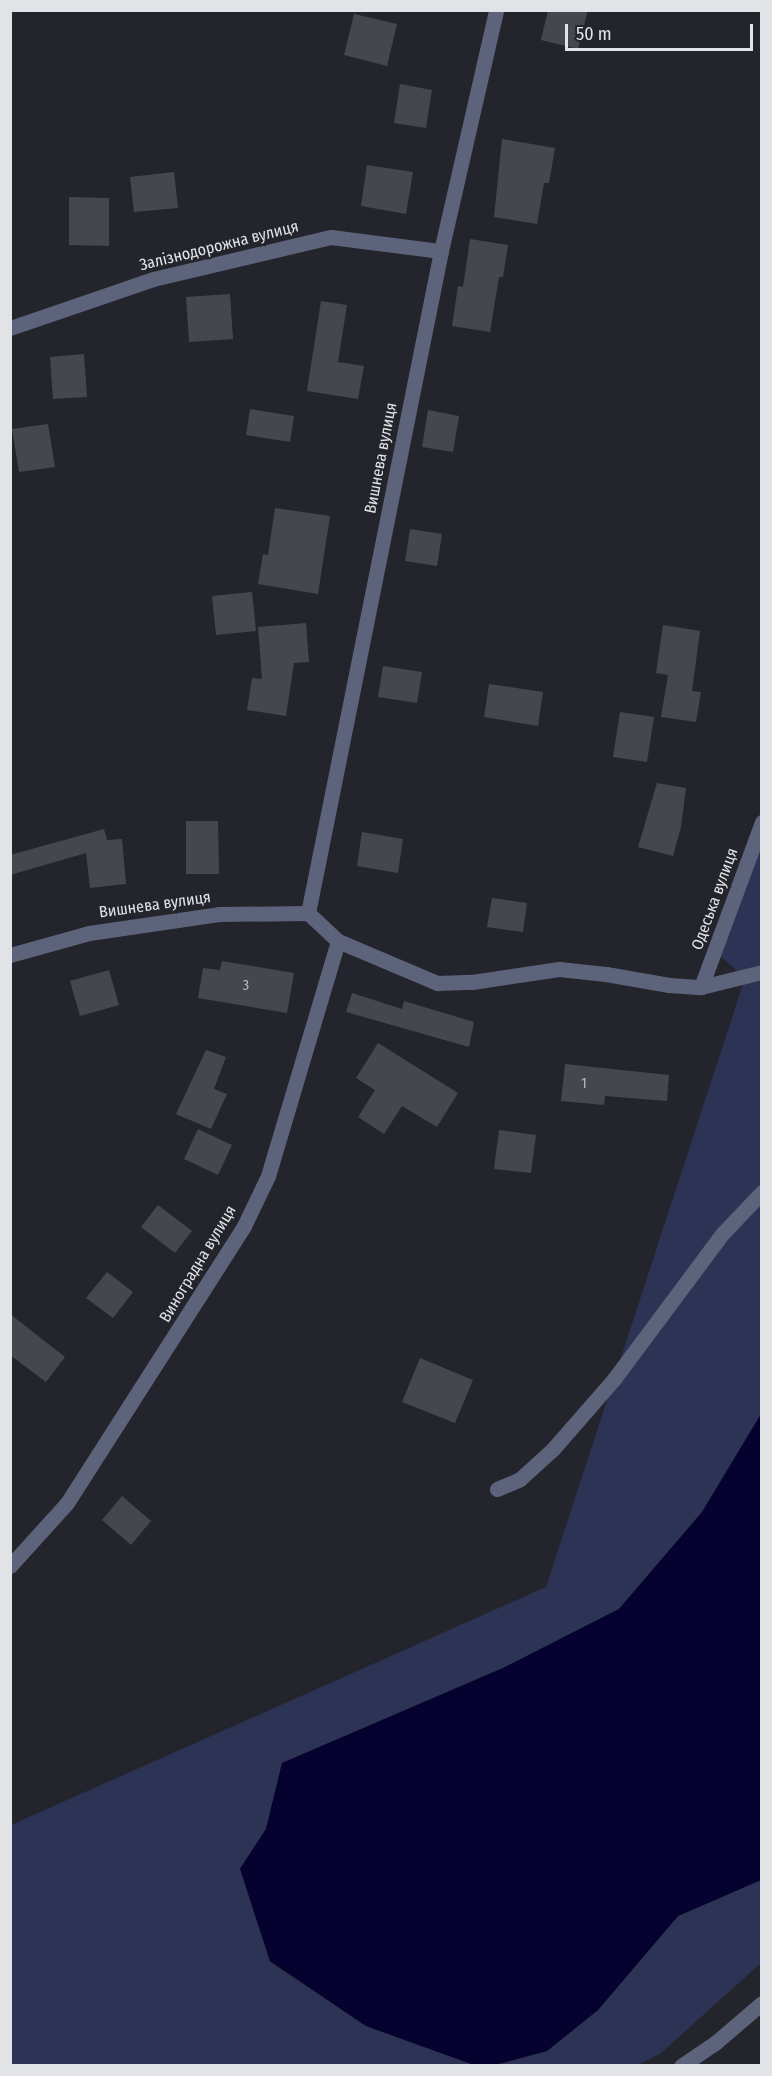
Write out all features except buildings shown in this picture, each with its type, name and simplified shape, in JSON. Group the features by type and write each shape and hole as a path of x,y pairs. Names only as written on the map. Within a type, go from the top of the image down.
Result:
{"street":[{"name":"Вишнева вулиця","path":"10,955 89,933 219,914 308,913 441,251 496,10"},
{"name":"Залізнодорожна вулиця","path":"10,328 153,279 331,237 441,251"},
{"name":"Одеська вулиця","path":"701,987 762,822"},
{"path":"308,913 338,941 437,983 472,982 559,969 606,974 669,986 701,987 762,972"},
{"name":"Виноградна вулиця","path":"10,1566 67,1503 244,1226 268,1176 338,941"},
{"path":"497,1489 520,1479 553,1449 614,1379 723,1233 762,1192"},
{"path":"681,2066 715,2043 762,2003"}],"shaded area":[{"path":"761,822 761,1414 702,1512 619,1609 503,1668 282,1763 266,1829 240,1868 270,1962 366,2026 474,2065 11,2066 11,1825 546,1587 745,978 716,952"},
{"path":"761,1414 761,1880 678,1916 598,2010 547,2051 494,2065 474,2065 366,2026 270,1961 240,1869 266,1829 282,1763 503,1668 619,1609 702,1512"},
{"path":"761,1880 761,1963 660,2054 637,2065 494,2066 547,2051 598,2010 678,1916"}]}
